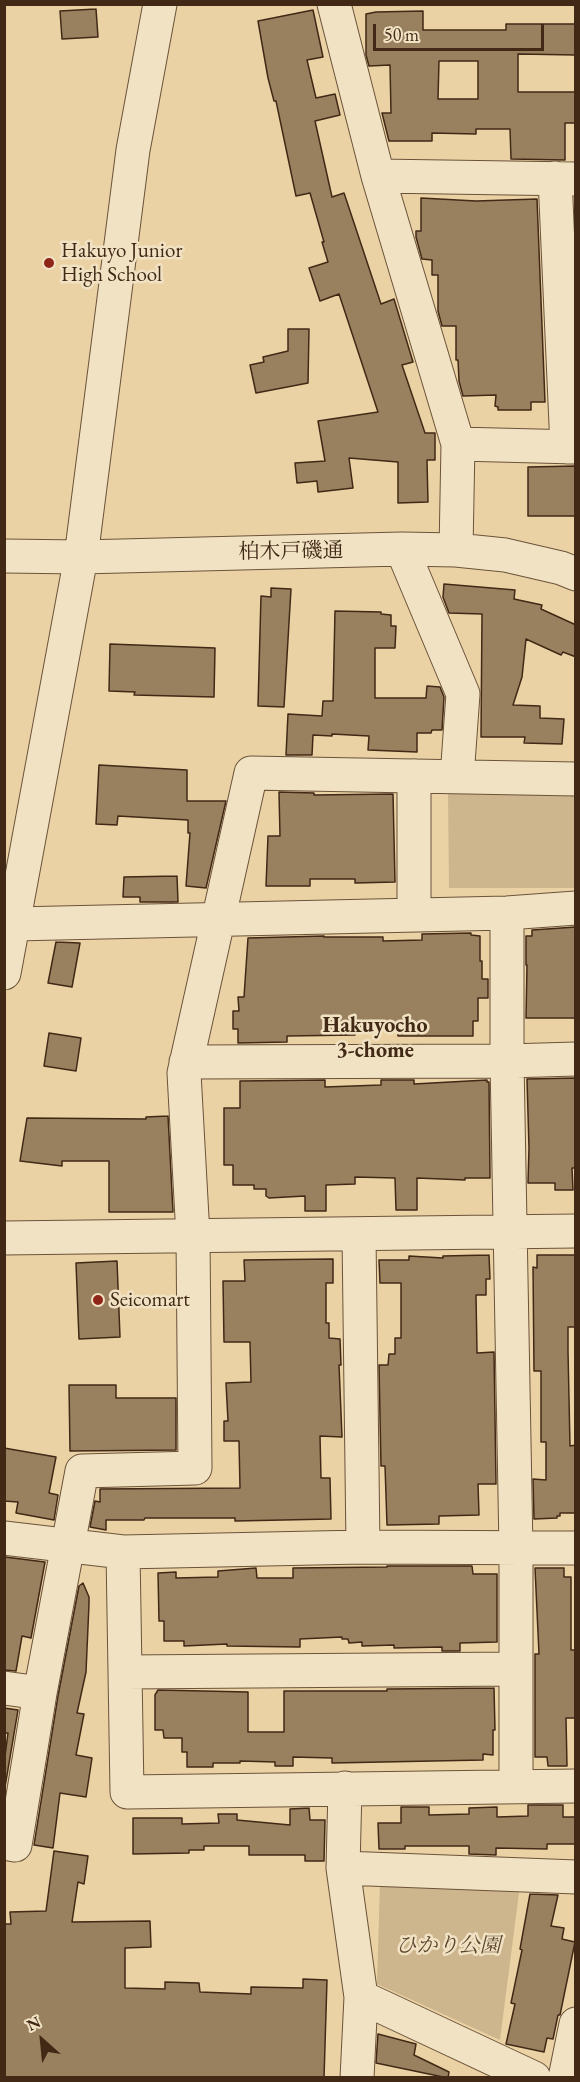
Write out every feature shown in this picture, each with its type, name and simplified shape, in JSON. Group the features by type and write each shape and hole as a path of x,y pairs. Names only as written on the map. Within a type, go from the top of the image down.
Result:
{"street":[{"path":"4,973 81,557 133,150 159,4"},
{"path":"334,4 378,176 458,444 456,550"},
{"path":"378,176 565,179 571,447 458,444"},
{"path":"402,549 463,694 457,777"},
{"name":"柏木戸磯通","path":"4,556 81,557 402,549 456,550 505,555 561,568 576,574"},
{"path":"4,1843 15,1845 40,1693 82,1471 195,1468 193,1236 184,1073 251,773 576,779"},
{"path":"414,776 414,915"},
{"path":"14,924 507,913 576,908"},
{"path":"507,913 507,1061 516,1548 516,1786"},
{"path":"186,1062 576,1059"},
{"path":"4,1238 576,1231"},
{"path":"359,1235 363,1547"},
{"path":"4,1538 123,1552 363,1547 576,1548"},
{"path":"123,1552 127,1792 576,1786"},
{"path":"126,1672 515,1669"},
{"path":"4,1688 40,1693"},
{"path":"345,1788 343,1868 361,1997 357,2078"},
{"path":"343,1868 576,1877"},
{"path":"361,1997 534,2078"},
{"path":"565,2078 576,2024"}],"green space":[{"path":"575,792 575,888 449,888 448,793"},
{"name":"ひかり公園","path":"380,1882 520,1885 500,2040 377,1984"}],"building":[{"path":"96,9 98,37 62,39 60,11"},
{"path":"313,10 323,57 307,60 316,98 335,94 340,115 315,121 332,197 344,193 381,304 394,299 413,362 402,365 425,433 435,433 435,460 427,460 428,502 398,503 398,462 349,458 353,488 318,492 317,481 297,483 295,463 325,461 318,421 378,412 339,294 320,301 309,268 328,262 322,242 324,242 310,193 296,196 276,101 274,101 268,78 258,21"},
{"path":"423,11 423,30 506,30 506,24 576,24 576,55 518,54 518,92 576,92 576,123 565,123 565,160 511,159 510,129 476,129 476,134 432,133 432,141 389,141 382,113 391,113 390,65 369,66 366,55 366,14","holes":["439,61 478,61 478,99 438,99"]},
{"path":"421,198 476,201 537,199 545,402 531,402 531,410 498,410 495,406 496,395 463,396 459,381 458,360 456,360 456,326 442,326 438,311 438,275 432,275 432,260 422,259 416,237 416,231 421,231"},
{"path":"288,329 309,329 308,383 256,393 250,365 264,362 263,357 288,351"},
{"path":"576,466 576,516 528,516 528,467"},
{"path":"444,584 515,590 514,599 542,605 541,609 576,625 576,657 563,652 561,655 526,639 522,677 513,705 540,706 540,718 564,719 562,744 524,743 525,737 481,737 482,614 449,613 443,597"},
{"path":"271,588 291,589 284,707 258,706 261,596 271,597"},
{"path":"335,611 381,612 381,614 391,615 391,626 396,626 395,648 375,648 375,698 426,698 427,686 440,687 444,697 442,730 417,733 417,752 368,750 369,736 332,734 332,736 313,735 312,755 286,755 288,714 322,716 323,701 333,701"},
{"path":"110,644 215,648 214,697 134,695 135,692 109,691"},
{"path":"99,765 187,770 187,801 226,801 206,888 186,886 190,833 188,833 188,820 118,816 117,825 96,824"},
{"path":"279,792 314,793 314,795 393,794 395,882 355,883 355,879 310,879 310,886 266,886 268,836 280,836"},
{"path":"177,876 178,902 140,902 140,897 123,897 124,877"},
{"path":"576,927 576,1018 526,1018 526,936 532,936 532,930"},
{"path":"471,933 471,935 480,936 482,979 488,979 488,998 478,998 478,1021 473,1021 473,1036 398,1036 398,1027 355,1027 355,1035 287,1036 287,1042 238,1043 238,1029 233,1029 233,1011 239,1011 238,997 244,997 248,938 383,937 383,941 422,940 422,934"},
{"path":"56,942 80,943 72,987 48,983"},
{"path":"49,1033 81,1038 76,1071 44,1066"},
{"path":"576,1078 576,1168 572,1168 573,1190 555,1190 555,1183 528,1183 527,1079"},
{"path":"325,1080 325,1087 381,1085 381,1080 414,1080 414,1084 487,1080 489,1082 490,1178 465,1178 465,1180 417,1178 417,1210 396,1210 395,1178 355,1177 355,1184 326,1185 326,1211 305,1211 305,1196 269,1198 266,1196 266,1189 254,1189 254,1185 233,1185 233,1165 224,1165 224,1108 240,1108 240,1081"},
{"path":"168,1116 173,1212 109,1212 109,1161 62,1161 62,1166 20,1161 27,1118 146,1119 146,1117"},
{"path":"489,1255 490,1279 486,1279 486,1295 476,1295 477,1353 494,1352 496,1484 478,1484 479,1515 439,1516 439,1524 387,1525 385,1466 381,1466 379,1365 388,1365 389,1354 395,1354 395,1338 401,1338 401,1283 380,1283 379,1260 409,1260 409,1256 443,1258 443,1256"},
{"path":"537,1255 575,1255 576,1327 568,1327 568,1351 570,1446 576,1445 576,1513 560,1513 557,1518 534,1519 533,1479 546,1480 546,1442 541,1442 541,1371 534,1371 533,1267 537,1268"},
{"path":"333,1259 333,1283 326,1283 326,1323 329,1323 329,1338 340,1339 342,1437 320,1436 321,1478 330,1478 331,1519 235,1521 235,1518 145,1518 144,1520 106,1520 106,1530 90,1527 95,1501 100,1502 100,1489 240,1488 239,1441 224,1441 224,1421 228,1421 226,1383 251,1382 250,1342 224,1342 223,1281 245,1281 244,1260"},
{"name":"Seicomart","path":"117,1261 120,1337 79,1339 76,1263"},
{"path":"69,1385 116,1385 116,1398 176,1398 176,1450 70,1451"},
{"path":"4,1448 56,1457 49,1493 58,1495 54,1520 16,1513 18,1502 4,1501"},
{"path":"5,1557 45,1562 31,1638 22,1636 16,1671 4,1670"},
{"path":"472,1566 473,1574 497,1574 497,1642 460,1643 460,1651 442,1651 442,1647 362,1646 362,1642 349,1643 348,1639 342,1639 342,1637 300,1639 300,1647 227,1646 227,1644 184,1646 184,1641 164,1641 164,1621 159,1621 158,1573 176,1572 176,1578 218,1577 218,1571 256,1568 257,1578 293,1578 293,1568"},
{"path":"535,1568 564,1568 564,1577 571,1577 571,1650 575,1650 576,1718 566,1718 567,1766 548,1766 547,1757 535,1757 535,1654 539,1654"},
{"path":"83,1583 89,1597 89,1604 86,1672 77,1713 84,1714 76,1755 92,1758 86,1797 60,1793 53,1848 34,1845 58,1696 79,1586"},
{"path":"494,1688 493,1755 483,1754 483,1760 332,1763 332,1758 293,1757 293,1766 275,1766 275,1762 240,1761 240,1763 213,1763 213,1767 187,1767 187,1752 182,1752 182,1738 164,1738 163,1730 155,1730 155,1695 158,1690 248,1692 248,1732 284,1732 284,1691"},
{"path":"4,1708 18,1710 4,1793 4,1764 8,1733 4,1733"},
{"path":"528,1805 563,1805 563,1817 576,1817 576,1844 547,1844 547,1849 496,1848 496,1855 469,1854 469,1846 405,1846 405,1849 379,1849 378,1823 401,1823 401,1807 429,1807 429,1815 469,1814 469,1808 497,1807 497,1817 528,1816"},
{"path":"309,1808 310,1820 325,1820 324,1861 305,1861 305,1855 249,1855 249,1846 204,1846 204,1850 189,1850 189,1853 133,1854 133,1818 182,1818 182,1824 219,1823 218,1814 237,1814 237,1820 290,1825 290,1809"},
{"path":"54,1851 88,1856 84,1884 78,1882 72,1922 150,1921 151,1947 125,1948 125,1988 165,1989 165,1982 199,1983 200,1992 251,1994 251,1987 303,1988 303,1979 327,1980 324,2078 5,2078 4,1924 11,1924 10,1912 46,1911"},
{"path":"530,1894 558,1895 551,1926 564,1928 562,1939 575,1942 560,2015 558,2015 553,2039 547,2038 544,2052 506,2044 515,2004 511,2003"},
{"path":"378,2034 416,2044 414,2055 449,2072 448,2078 376,2063"}],"place":[{"name":"Hakuyo Junior High School","path":"49,263"},
{"name":"Seicomart","path":"98,1300"}],"district":[{"name":"Hakuyocho 3-chome","path":"375,1038"}]}
